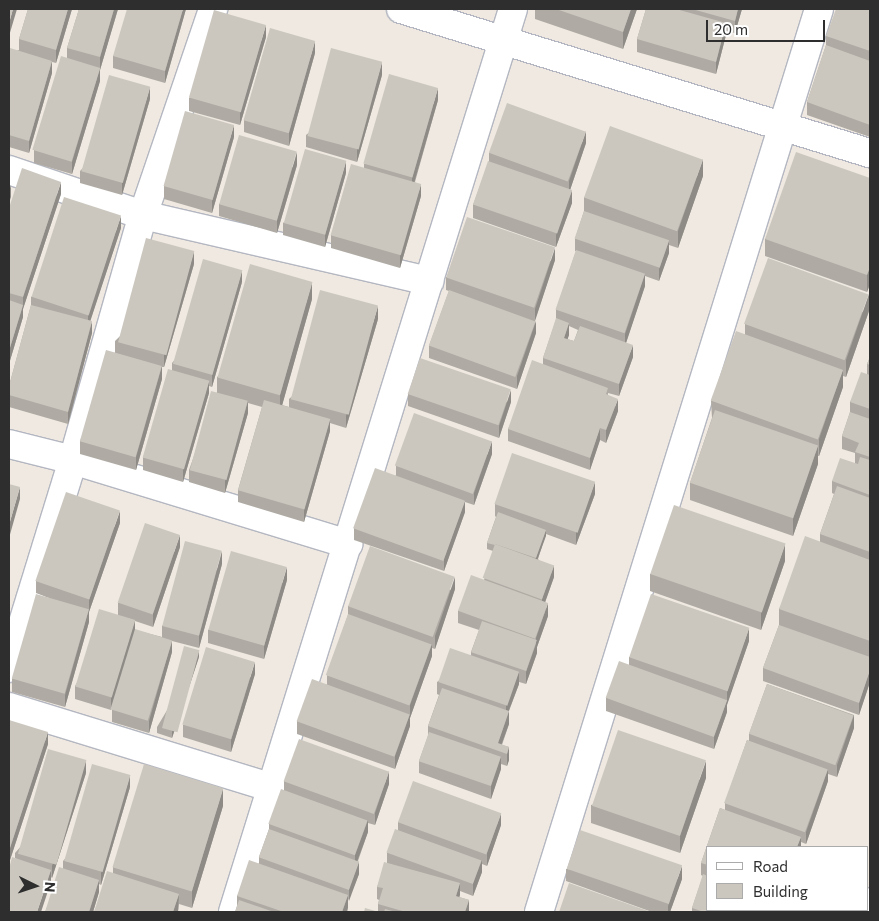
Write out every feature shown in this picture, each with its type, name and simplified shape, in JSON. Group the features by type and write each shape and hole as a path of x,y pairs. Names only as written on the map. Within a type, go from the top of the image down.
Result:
{"street":[{"path":"9,668 74,460 143,215 213,9"},
{"path":"402,9 870,153"},
{"path":"233,912 513,9"},
{"path":"539,912 819,9"},
{"path":"9,170 143,215 429,281"},
{"path":"9,444 74,460 348,544"},
{"path":"9,707 272,788"}],"building":[{"path":"9,9 13,9 9,23"},
{"path":"28,9 68,9 56,50 19,39"},
{"path":"79,9 114,9 100,57 67,48"},
{"path":"127,9 183,9 165,71 113,56"},
{"path":"556,9 631,9 623,32"},
{"path":"646,9 676,9 726,23 716,62 637,39"},
{"path":"692,9 738,9 735,21"},
{"path":"836,9 870,9 870,51 826,36"},
{"path":"214,10 266,25 241,112 189,97"},
{"path":"270,28 315,41 289,133 244,120"},
{"path":"826,45 870,61 870,125 807,102"},
{"path":"10,48 52,61 29,141 9,135"},
{"path":"331,48 382,62 359,150 307,136"},
{"path":"61,56 100,68 72,162 32,150"},
{"path":"389,74 438,88 412,177 363,163"},
{"path":"109,75 150,87 123,183 81,171"},
{"path":"507,103 586,132 568,182 489,153"},
{"path":"185,111 234,125 213,200 164,186"},
{"path":"610,126 703,160 677,231 584,197"},
{"path":"239,135 297,152 277,221 219,204"},
{"path":"305,149 346,161 325,235 284,223"},
{"path":"796,152 870,178 870,267 867,275 765,239"},
{"path":"488,161 572,190 557,233 473,204"},
{"path":"351,164 421,184 401,255 331,235"},
{"path":"22,168 61,182 23,297 9,293 9,208"},
{"path":"64,197 121,216 89,315 32,297"},
{"path":"584,211 669,240 660,268 575,238"},
{"path":"467,217 555,247 534,308 446,278"},
{"path":"146,238 194,251 166,355 118,342"},
{"path":"576,250 645,274 625,333 555,310"},
{"path":"768,258 869,295 845,360 744,324"},
{"path":"203,259 242,270 212,375 173,364"},
{"path":"250,264 312,282 280,395 217,377"},
{"path":"320,290 378,306 349,415 291,399"},
{"path":"449,290 535,321 515,377 429,345"},
{"path":"9,300 23,305 9,351"},
{"path":"31,305 92,321 68,412 9,395 9,386"},
{"path":"556,318 569,323 564,338 574,341 580,326 633,345 619,384 543,358"},
{"path":"736,331 843,370 818,440 711,401"},
{"path":"106,350 162,366 136,457 80,441"},
{"path":"420,358 511,389 498,425 408,394"},
{"path":"532,360 608,388 606,394 618,399 606,430 600,428 590,458 508,429"},
{"path":"168,369 209,381 184,469 143,457"},
{"path":"861,372 870,375 870,409 850,402"},
{"path":"211,391 248,401 226,480 190,470"},
{"path":"264,400 330,419 304,509 238,490"},
{"path":"715,410 818,445 793,518 690,483"},
{"path":"850,412 870,419 870,457 855,452 859,443 842,436"},
{"path":"414,413 492,441 473,494 395,466"},
{"path":"512,453 595,482 578,533 494,504"},
{"path":"860,457 870,460 870,495 832,481 840,458 858,464"},
{"path":"375,468 465,501 443,561 353,528"},
{"path":"9,484 20,487 9,525"},
{"path":"837,486 870,498 870,552 820,534"},
{"path":"66,492 120,511 89,599 35,581"},
{"path":"674,505 786,543 762,612 650,574"},
{"path":"498,512 546,530 536,558 487,543"},
{"path":"145,523 180,535 153,614 118,602"},
{"path":"805,536 870,560 870,641 779,609"},
{"path":"185,541 222,551 199,636 162,626"},
{"path":"495,544 554,566 542,599 483,578"},
{"path":"370,546 455,577 433,637 348,606"},
{"path":"231,551 287,567 264,646 208,630"},
{"path":"471,575 548,603 535,639 458,611"},
{"path":"36,594 89,609 65,694 12,679"},
{"path":"651,594 749,628 728,691 629,657"},
{"path":"99,609 135,620 112,698 75,686"},
{"path":"348,614 432,644 409,706 326,675"},
{"path":"482,621 537,640 526,671 471,652"},
{"path":"779,625 870,657 870,670 859,703 763,668"},
{"path":"135,629 172,640 148,721 110,709"},
{"path":"184,646 199,650 177,732 162,728"},
{"path":"206,647 255,662 231,739 182,724"},
{"path":"450,648 519,672 507,706 438,682"},
{"path":"619,661 727,700 714,737 606,698"},
{"path":"312,679 410,715 394,757 297,721"},
{"path":"767,684 853,715 835,765 749,734"},
{"path":"442,688 509,711 498,743 509,747 507,754 428,726"},
{"path":"9,720 48,732 10,848 9,847"},
{"path":"618,730 706,760 680,836 592,806"},
{"path":"429,732 501,757 491,786 419,761"},
{"path":"299,739 389,772 374,814 284,781"},
{"path":"747,740 828,769 805,832 724,803"},
{"path":"48,749 86,760 56,865 18,854"},
{"path":"92,764 130,775 103,872 64,861"},
{"path":"144,764 223,788 192,892 112,867"},
{"path":"413,781 501,813 486,854 398,822"},
{"path":"281,789 367,820 355,855 268,824"},
{"path":"720,808 801,837 797,846 707,846"},
{"path":"269,829 359,862 349,890 259,857"},
{"path":"395,829 481,860 473,884 386,852"},
{"path":"580,830 682,865 669,904 567,869"},
{"path":"706,849 706,864 701,863"},
{"path":"12,857 51,870 37,912 9,912 9,869"},
{"path":"249,860 348,895 342,912 284,912 237,896"},
{"path":"384,862 460,883 456,896 469,900 465,912 406,912 378,904 383,888 377,887"},
{"path":"59,867 99,880 89,912 45,912"},
{"path":"107,871 179,894 173,912 94,912"},
{"path":"703,874 706,875 706,911 798,911 704,912 692,908"},
{"path":"569,883 651,912 559,912"},
{"path":"239,900 274,912 235,912"},
{"path":"365,908 379,912 364,912"},
{"path":"385,909 396,912 384,912"}]}
